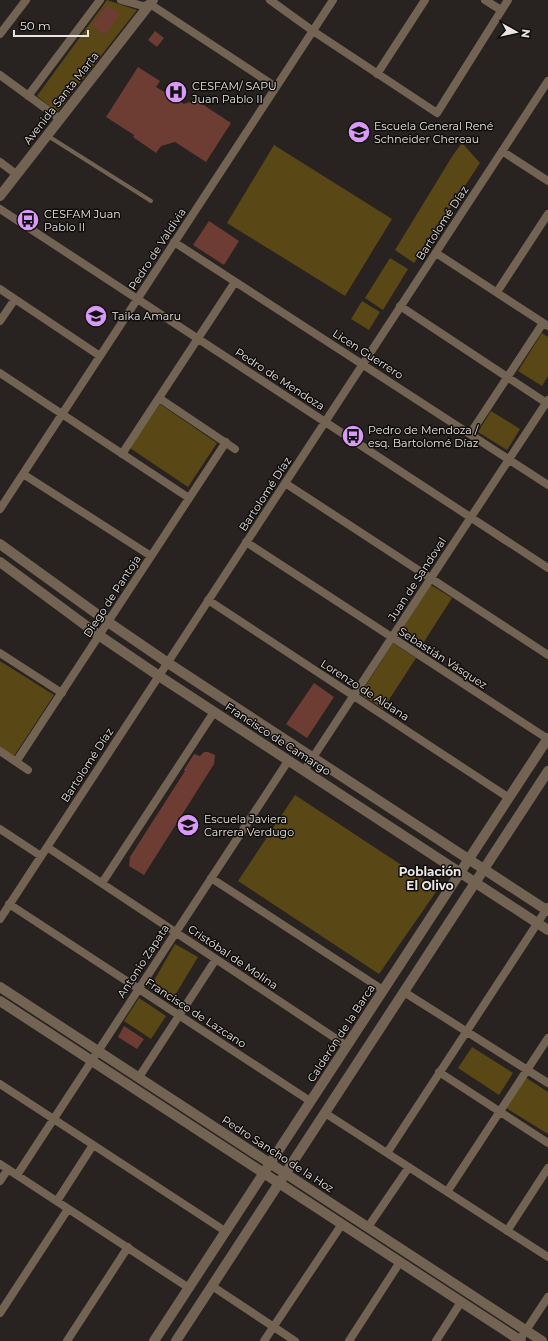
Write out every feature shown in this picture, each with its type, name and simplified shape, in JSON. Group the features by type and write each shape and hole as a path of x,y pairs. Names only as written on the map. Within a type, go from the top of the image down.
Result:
{"street":[{"path":"0,34 26,0"},
{"path":"28,96 100,0"},
{"path":"121,0 143,6 152,2 276,87"},
{"path":"270,0 313,31 436,113 508,0"},
{"name":"Pedro de Valdivia","path":"0,510 333,0"},
{"path":"377,74 425,0"},
{"path":"485,0 501,10"},
{"name":"Avenida Santa Marta","path":"0,196 152,2"},
{"path":"0,75 60,119"},
{"name":"Bartolomé Díaz","path":"0,919 548,81"},
{"path":"502,151 548,181"},
{"path":"0,162 16,174"},
{"name":"Pedro de Mendoza","path":"0,208 548,568"},
{"path":"497,292 548,214"},
{"name":"Licen Guerrero","path":"174,242 548,485"},
{"path":"436,252 546,324 507,377 470,434"},
{"path":"122,454 235,282"},
{"path":"0,289 100,356"},
{"path":"0,321 15,298"},
{"path":"400,306 547,402"},
{"path":"0,374 189,498"},
{"path":"159,398 235,449"},
{"name":"Juan de Sandoval","path":"304,771 547,402"},
{"name":"Diego de Pantoja","path":"16,762 226,442"},
{"path":"24,474 151,556"},
{"path":"285,483 548,655"},
{"name":"Sebastián Vásquez","path":"246,542 548,739"},
{"name":"Francisco de Camargo","path":"0,544 108,622 547,909"},
{"name":"Francisco de Camargo","path":"0,562 100,636 159,676 548,930"},
{"name":"Lorenzo de Aldana","path":"208,600 509,798"},
{"path":"0,653 62,693"},
{"path":"102,883 214,712"},
{"name":"Calderón de la Barca","path":"154,1341 548,739"},
{"path":"0,752 28,770"},
{"name":"Antonio Zapata","path":"17,1175 288,761"},
{"path":"176,1341 548,772"},
{"path":"0,829 41,856"},
{"name":"Cristóbal de Molina","path":"47,847 347,1046"},
{"path":"211,878 383,990"},
{"name":"Francisco de Lazcano","path":"9,904 310,1101"},
{"path":"387,1153 547,909"},
{"path":"139,1078 216,959"},
{"name":"Pedro Sancho de la Hoz","path":"0,987 542,1341"},
{"path":"404,992 548,1083"},
{"path":"0,1001 520,1341 548,1297"},
{"path":"447,1192 548,1038"},
{"path":"440,1072 548,1144"},
{"path":"0,1084 226,1231"},
{"path":"325,1113 548,1257"},
{"path":"57,1201 93,1145"},
{"path":"0,1164 189,1288"},
{"path":"368,1227 409,1167"},
{"path":"507,1231 548,1168"},
{"path":"0,1181 8,1169"},
{"path":"0,1313 68,1209"},
{"path":"264,1341 342,1224"},
{"path":"67,1341 128,1247"},
{"path":"349,1341 400,1262"},
{"path":"212,1286 295,1341"},
{"path":"436,1341 461,1302"}],"lane":[{"path":"47,136 150,201"}],"shaded area":[{"path":"107,0 137,10 57,112 37,96"},
{"path":"462,143 480,163 414,263 395,250 453,155"},
{"path":"274,145 392,219 345,296 227,223"},
{"path":"390,258 408,269 383,310 365,298"},
{"path":"362,301 380,312 369,330 351,319"},
{"path":"542,333 548,337 548,376 542,386 518,371"},
{"path":"160,404 217,443 188,487 130,448"},
{"path":"491,411 520,429 507,450 478,432"},
{"path":"428,583 452,598 422,645 399,630"},
{"path":"393,643 416,658 383,709 360,694"},
{"path":"0,661 54,695 14,756 0,747"},
{"path":"295,795 438,889 379,974 238,881"},
{"path":"175,944 198,957 174,997 152,984"},
{"path":"139,998 166,1016 151,1039 124,1021"},
{"path":"472,1047 513,1073 499,1095 458,1068"},
{"path":"525,1077 548,1092 548,1134 506,1108"}],"building":[{"path":"107,5 120,14 105,35 92,25"},
{"path":"155,31 164,38 157,47 148,40"},
{"path":"138,67 160,81 156,87 184,104 196,100 231,123 206,162 175,142 161,146 156,153 133,137 134,135 106,117"},
{"path":"209,221 239,241 224,265 193,245"},
{"path":"314,683 334,697 307,738 286,724"},
{"path":"204,752 215,755 214,764 144,875 129,866 130,857 185,771 184,770 194,754 200,756"},
{"path":"124,1026 144,1039 137,1049 118,1037"}],"place":[{"name":"CESFAM/ SAPU Juan Pablo II","path":"176,92"},
{"name":"Escuela General René Schneider Chereau","path":"359,132"},
{"name":"CESFAM Juan Pablo II","path":"28,220"},
{"name":"Taika Amaru","path":"96,316"},
{"name":"Pedro de Mendoza / esq. Bartolomé Díaz","path":"353,436"},
{"name":"Escuela Javiera Carrera Verdugo","path":"188,825"}],"district":[{"name":"Población El Olivo","path":"430,878"}]}
